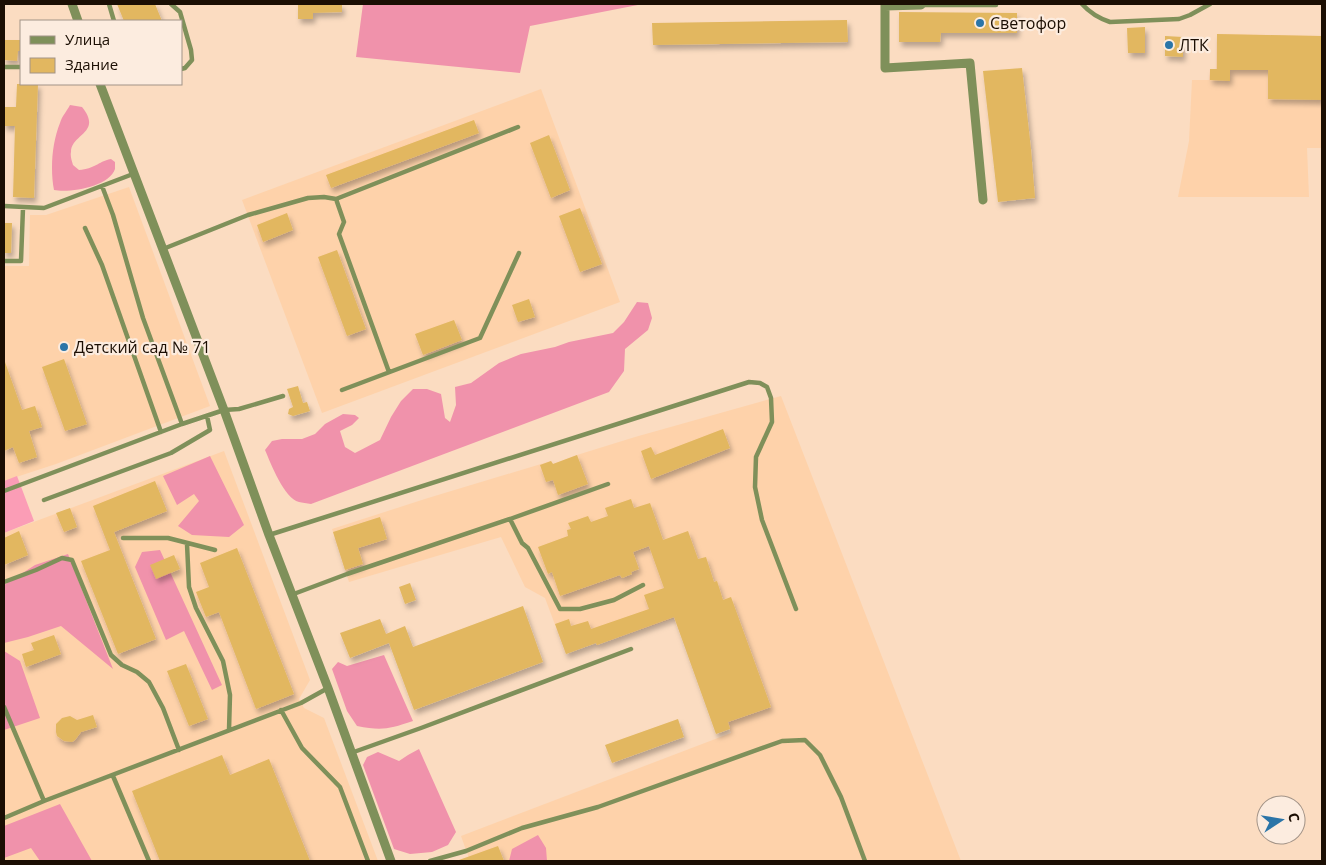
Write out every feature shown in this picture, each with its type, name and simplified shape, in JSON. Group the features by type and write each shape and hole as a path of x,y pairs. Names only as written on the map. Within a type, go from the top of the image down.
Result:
{"street":[{"path":"72,4 78,20"},
{"path":"921,5 885,5 885,68 970,63 983,200"},
{"path":"100,85 328,688 390,861"}],"lane":[{"path":"109,4 114,20"},
{"path":"171,4 180,12 191,50 192,60 182,69"},
{"path":"921,5 996,4"},
{"path":"1082,4 1099,19 1110,22 1179,19 1210,4"},
{"path":"4,67 20,68"},
{"path":"162,249 248,215 308,198 324,197 336,199 518,127"},
{"path":"4,206 44,208 134,174"},
{"path":"102,186 113,215 142,318 182,424"},
{"path":"336,199 344,222 339,234 389,372"},
{"path":"4,261 21,261 23,208"},
{"path":"85,228 102,265 161,432"},
{"path":"342,390 480,338 519,253"},
{"path":"269,535 748,382 760,383 767,387 771,398 772,422 756,457 755,487 762,520 796,609"},
{"path":"4,491 182,424 224,410 239,409 283,396"},
{"path":"44,500 171,453 210,430 207,416"},
{"path":"292,594 608,484"},
{"path":"510,519 560,608 580,609 614,600 643,585"},
{"path":"123,538 168,538 215,550"},
{"path":"187,544 191,594 223,662 230,695 229,730"},
{"path":"4,582 62,558 72,560 111,655 122,665 137,672 149,682 163,708 180,750"},
{"path":"351,752 422,728 631,650"},
{"path":"4,818 301,703 328,688"},
{"path":"4,707 44,801"},
{"path":"282,710 302,748 340,786 368,861"},
{"path":"430,861 466,851 522,828 598,807 782,741 805,740 820,755 841,797 865,861"},
{"path":"114,776 149,861"}],"shaded area":[{"path":"363,4 643,4 530,26 520,73 356,57"},
{"path":"1217,34 1322,36 1322,148 1307,148 1309,197 1178,197 1189,141 1192,80 1209,80 1210,69 1216,69"},
{"path":"541,89 620,302 322,413 242,200"},
{"path":"70,105 82,107 88,116 89,122 88,128 72,146 73,165 79,170 111,159 115,162 115,169 105,180 97,184 69,191 54,190 52,165 55,139 61,120"},
{"path":"129,187 210,406 56,464 4,481 4,266 29,266 30,215 46,215"},
{"path":"637,302 648,303 652,318 648,330 625,349 624,371 609,392 311,504 299,502 288,494 265,450 272,441 302,439 315,434 325,424 343,414 355,415 359,418 352,425 340,431 345,447 355,453 380,440 401,401 413,389 427,389 441,394 445,418 450,422 456,405 455,387 471,383 499,363 521,354 613,333 624,322"},
{"path":"781,396 961,861 470,861 461,836 731,733 689,613 566,654 545,598 525,587 501,537 349,582 332,529 551,461 553,464 635,437"},
{"path":"224,451 310,680 299,699 304,708 324,718 378,861 4,861 4,533"},
{"path":"210,456 244,525 229,537 192,535 178,526 199,501 194,494 177,505 163,476"},
{"path":"17,476 34,521 4,533 4,481"},
{"path":"160,550 222,685 212,690 184,631 166,640 135,567 142,552"},
{"path":"68,554 113,669 61,626 4,643 4,585 35,565"},
{"path":"4,651 20,661 40,718 4,730"},
{"path":"384,655 413,721 385,728 357,726 347,711 332,669 338,662 347,666"},
{"path":"419,749 456,832 448,845 432,852 410,854 394,849 363,765 367,757 378,752 399,761"},
{"path":"60,804 92,861 40,861 31,848 4,858 4,826"},
{"path":"538,835 546,848 547,861 509,861 512,849"}],"building":[{"path":"117,4 155,4 162,20 124,20"},
{"path":"298,4 342,4 342,12 313,13 313,19 298,19"},
{"path":"899,12 1017,13 1017,33 941,33 940,42 899,42"},
{"path":"847,20 848,42 653,45 652,23"},
{"path":"1145,27 1145,53 1128,53 1127,28"},
{"path":"1217,34 1322,36 1322,100 1268,99 1268,70 1230,70 1230,81 1210,80 1210,69 1217,69"},
{"path":"1165,36 1183,37 1183,57 1165,56"},
{"path":"4,40 20,40 20,51 18,51 17,61 4,60"},
{"path":"1022,68 1035,198 998,202 983,71"},
{"path":"17,84 38,85 34,198 13,197 15,126 4,126 4,107 16,107"},
{"path":"474,120 479,133 331,188 326,175"},
{"path":"549,135 570,190 551,198 530,143"},
{"path":"580,208 602,264 580,272 559,216"},
{"path":"287,213 293,230 263,242 257,225"},
{"path":"4,223 12,223 11,253 4,253"},
{"path":"337,250 366,329 347,336 318,257"},
{"path":"529,299 535,317 518,322 512,305"},
{"path":"454,320 462,340 423,355 415,334"},
{"path":"64,359 87,424 65,431 42,367"},
{"path":"4,362 22,410 35,406 42,427 29,431 37,457 19,463 13,447 4,451"},
{"path":"298,386 303,403 307,402 310,411 293,416 288,414 289,409 293,407 287,389"},
{"path":"723,429 730,448 651,479 641,451 651,447 655,455"},
{"path":"577,455 588,484 558,495 553,480 546,482 540,465 551,461 553,464"},
{"path":"155,481 167,511 114,532 156,639 118,654 81,561 110,550 93,506"},
{"path":"631,499 634,508 650,503 663,540 688,531 698,559 706,557 714,582 717,581 723,600 731,597 771,707 728,722 730,729 716,734 674,617 597,645 596,643 566,654 555,624 569,619 571,626 588,621 591,629 649,609 644,595 664,588 649,546 633,552 639,569 631,572 632,574 622,578 620,575 560,596 552,572 548,574 538,547 568,536 567,530 571,529 568,523 588,516 591,522 608,516 605,508"},
{"path":"70,508 77,527 64,532 56,513"},
{"path":"380,517 387,539 358,548 363,564 345,570 333,532"},
{"path":"19,531 28,555 4,565 4,538"},
{"path":"237,548 294,694 256,709 219,612 206,617 196,592 209,587 200,563"},
{"path":"174,555 180,569 156,579 150,565"},
{"path":"410,583 416,600 405,604 399,587"},
{"path":"523,606 543,662 414,710 389,643 350,658 340,633 380,619 386,634 405,626 413,647"},
{"path":"54,635 61,654 26,667 22,654 34,650 31,643"},
{"path":"186,664 208,719 189,726 167,671"},
{"path":"93,715 97,727 81,732 72,742 64,741 57,736 56,724 62,718 70,716 77,720"},
{"path":"678,719 684,737 612,763 605,745"},
{"path":"222,755 230,775 269,759 310,861 160,861 132,791"},
{"path":"498,846 504,861 459,860"}],"place":[{"name":"Светофор","path":"980,23"},
{"name":"ЛТК","path":"1169,45"},
{"name":"Детский сад № 71","path":"64,347"}]}
